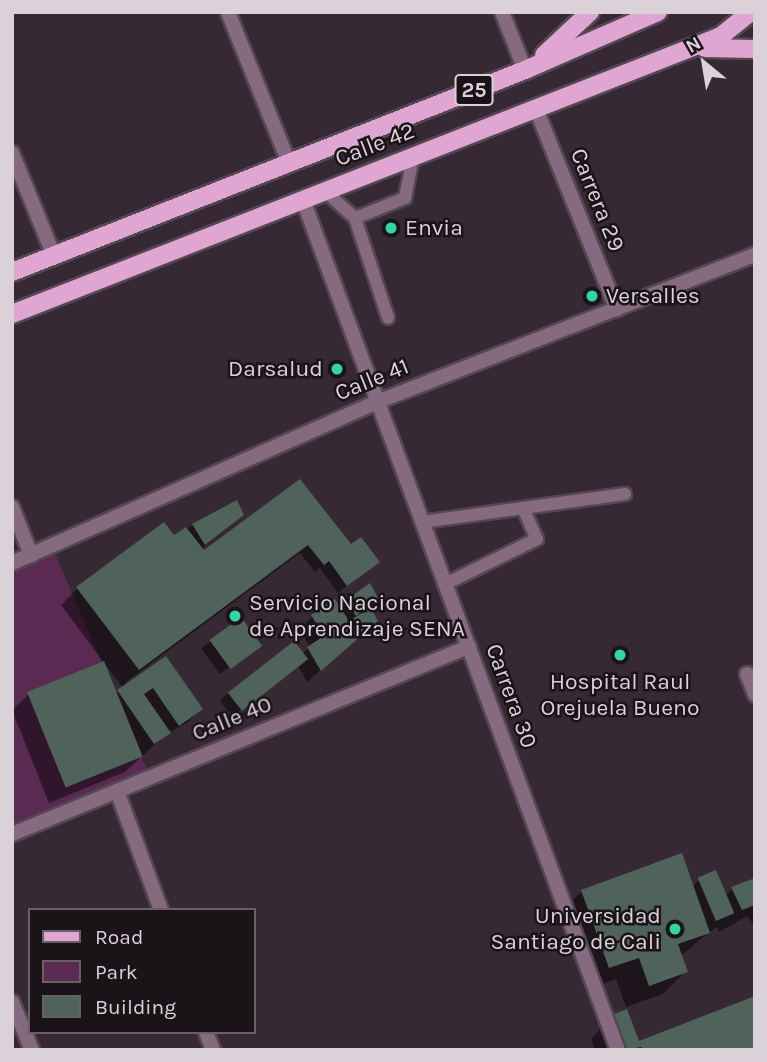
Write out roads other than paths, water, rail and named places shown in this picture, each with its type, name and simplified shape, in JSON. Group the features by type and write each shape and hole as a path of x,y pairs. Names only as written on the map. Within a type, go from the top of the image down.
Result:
{"main road":[{"path":"525,70 569,36 590,12"},
{"name":"Calle 42","path":"12,272 525,70 658,12"},
{"name":"Calle 42","path":"12,314 721,36 751,12"},
{"path":"674,54 718,47 755,49"}],"street":[{"path":"228,12 289,163"},
{"path":"502,12 525,70"},
{"name":"Carrera 29","path":"536,109 617,309"},
{"path":"12,153 54,256"},
{"name":"Carrera 30","path":"303,200 618,1050"},
{"name":"Calle 41","path":"12,563 377,402 755,255"},
{"path":"12,507 31,555"},
{"name":"Calle 40","path":"12,834 469,647"},
{"path":"747,674 755,694"},
{"path":"117,792 160,908"},
{"path":"12,1002 32,1050"}],"lane":[{"path":"355,218 405,198 413,157"},
{"path":"326,191 355,218 388,318"},
{"path":"422,522 625,494"},
{"path":"445,584 537,539 523,508"}],"place":[{"name":"Envia","path":"391,228"},
{"name":"Versalles","path":"592,296"},
{"name":"Darsalud","path":"337,369"},
{"name":"Servicio Nacional de Aprendizaje SENA","path":"235,616"},
{"name":"Hospital Raul Orejuela Bueno","path":"620,655"},
{"name":"Universidad Santiago de Cali","path":"675,929"}]}
